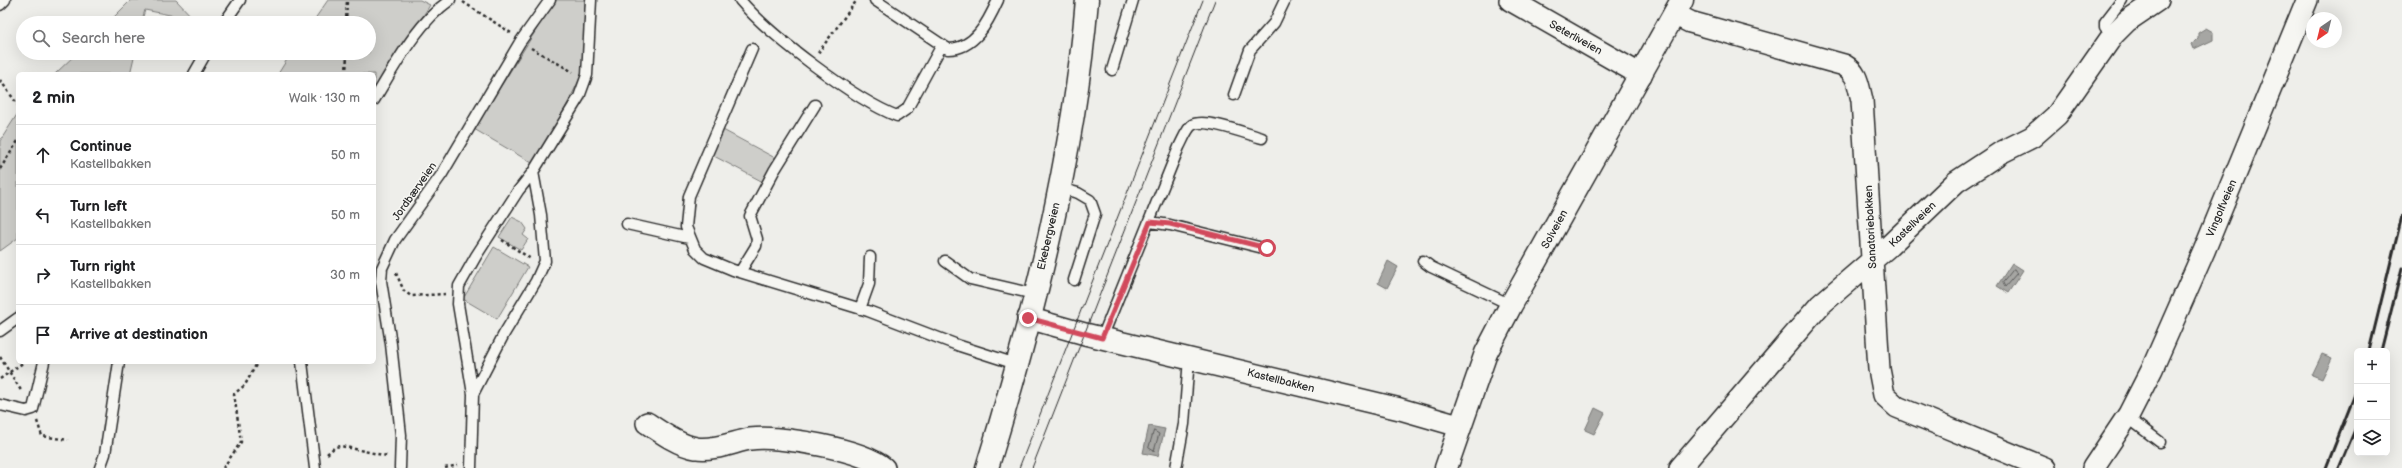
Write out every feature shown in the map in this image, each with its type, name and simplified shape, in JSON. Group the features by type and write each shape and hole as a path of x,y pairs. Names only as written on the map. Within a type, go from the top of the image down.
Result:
{"street":[{"name":"Ekebergveien","path":"987,468 1028,318 1059,188 1077,93 1087,0"},
{"name":"Seterliveien","path":"1510,0 1641,75"},
{"name":"Kastellveien","path":"1680,468 1820,305 1956,182 2000,153 2032,136 2057,115 2113,35 2127,21 2158,0"},
{"name":"Vingolfveien","path":"2093,468 2129,414 2152,369 2198,264 2307,0"},
{"name":"Solveien","path":"1446,468 1459,426 1486,353 1511,305 1678,7"},
{"name":"Sanatoriebakken","path":"1678,7 1690,22 1837,63 1852,70 1857,81 1862,100 1879,369 1887,399 1897,407 2045,468"},
{"name":"Kastellbakken","path":"1028,318 1102,338 1400,409 1459,426"},
{"path":"2108,468 2123,436 2129,414"},
{"path":"647,423 682,443 696,448 752,439 792,440 847,452 884,468"}],"lane":[{"path":"0,6 5,0"},
{"path":"229,16 240,0"},
{"name":"Jordbærveien","path":"400,464 400,435 391,344 381,281 383,264 395,240 442,174 520,41 550,0"},
{"path":"471,468 473,394 457,294 462,278 518,191 533,172 579,97 586,80 591,0"},
{"path":"740,0 753,15 812,62 855,92 897,116 907,109 942,45"},
{"path":"875,0 948,49 957,49 976,38 998,0"},
{"path":"1112,70 1133,0"},
{"path":"1234,95 1250,50 1274,23 1285,0"},
{"path":"2113,35 2105,27 2105,22 2122,0"},
{"path":"376,97 406,50 442,2"},
{"path":"752,49 689,196 686,227 689,238 695,249 704,258 740,272 860,309 960,346 1016,364"},
{"path":"195,72 202,60"},
{"path":"740,272 756,246 757,239 750,216 815,105"},
{"path":"1102,338 1179,147 1191,126 1196,123 1211,124 1262,138"},
{"path":"473,394 504,334 536,281 545,261 541,215 533,172"},
{"path":"1059,188 1078,193 1090,200 1095,214 1074,280"},
{"path":"1150,222 1170,224 1267,248"},
{"path":"627,224 689,238"},
{"path":"860,309 870,284 870,258"},
{"path":"945,261 970,279 1034,294"},
{"path":"1423,261 1430,267 1511,305"},
{"path":"0,331 16,319"},
{"path":"1176,468 1184,424 1189,358"},
{"path":"0,405 26,411 33,409 44,364"},
{"path":"100,468 105,454 119,364"},
{"path":"302,364 315,465"},
{"path":"2129,414 2136,423 2160,442"}],"path":[{"path":"346,16 347,0"},
{"path":"459,0 520,41 586,80"},
{"path":"812,62 857,0"},
{"path":"346,72 347,60"},
{"path":"0,80 16,102"},
{"path":"0,169 16,144"},
{"path":"491,233 533,260"},
{"path":"383,264 397,275 404,291 411,296 457,294"},
{"path":"0,357 33,409 42,436 68,440"},
{"path":"0,379 21,364"},
{"path":"224,468 241,442 234,394 245,385 256,364"},
{"path":"315,465 336,447 341,446 400,464"}],"shaded area":[{"path":"131,0 176,0 191,16 175,16 145,10 143,16 115,16"},
{"path":"328,0 420,0 430,5 376,90 376,72 279,72 287,60 376,60 376,16 317,16"},
{"path":"555,0 585,0 583,72 559,121 532,163 474,129"},
{"path":"70,60 133,60 130,72 57,72"},
{"path":"16,116 16,239 0,251 0,141"},
{"path":"723,130 777,159 765,183 712,155"},
{"path":"512,217 522,222 527,229 523,235 528,239 521,250 499,237"},
{"path":"494,247 528,267 497,319 463,299"}],"water":[{"path":"2206,28 2213,32 2213,40 2194,49 2192,44 2198,38 2198,33"},
{"path":"1388,261 1398,267 1387,288 1378,283"},
{"path":"2012,263 2023,270 2008,293 1997,286"},
{"path":"2322,354 2332,358 2322,379 2312,375"},
{"path":"1595,408 1605,413 1594,434 1585,430"},
{"path":"1149,426 1165,429 1158,456 1143,453"}],"tram line":[{"path":"1019,468 1203,0"},
{"path":"1032,468 1215,0"}],"railway":[{"path":"2370,348 2402,216"},
{"path":"2382,348 2402,268"},
{"path":"2326,468 2354,397"},
{"path":"2339,468 2354,432"}],"route":[{"path":"1028,318 1102,338 1150,222 1170,224 1267,248"}]}
